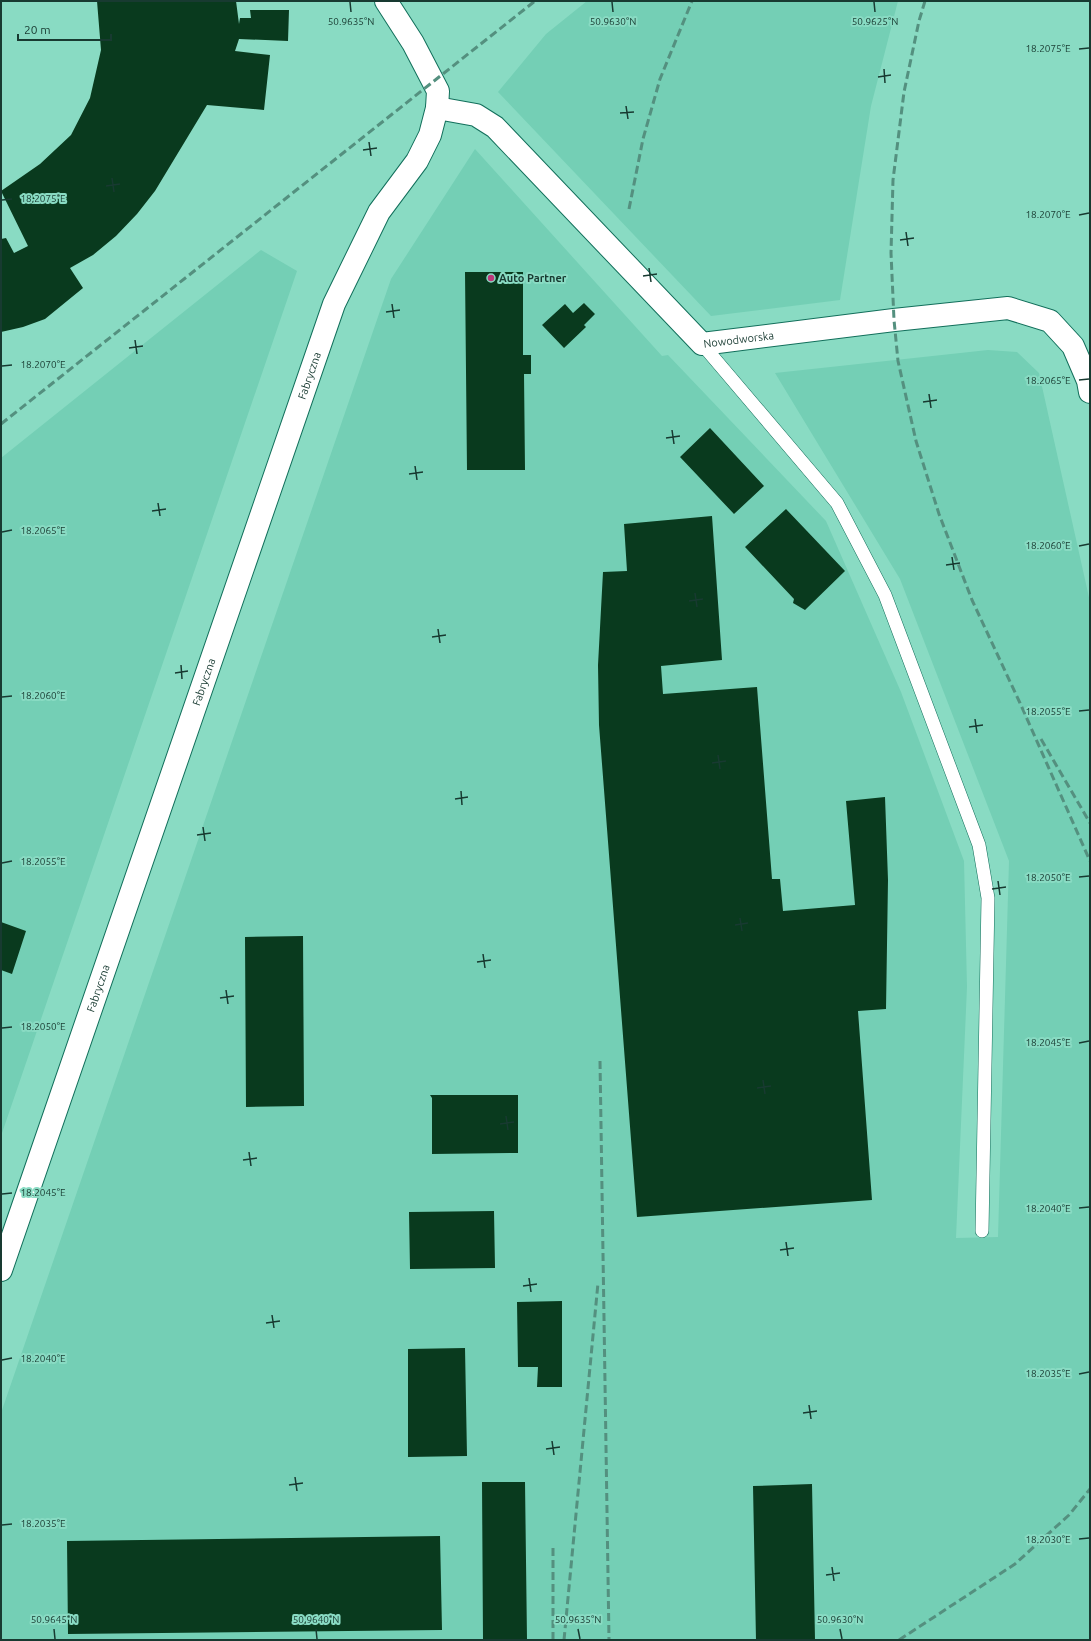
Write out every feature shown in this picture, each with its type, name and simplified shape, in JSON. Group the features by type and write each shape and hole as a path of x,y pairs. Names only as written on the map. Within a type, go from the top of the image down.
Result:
{"street":[{"name":"Fabryczna","path":"1,1270 334,304 379,212 418,160 430,135 437,108 438,91 413,43 386,1"},
{"name":"Nowodworska","path":"437,108 476,115 494,126 702,344 894,320 1008,308 1050,321 1073,346 1088,381 1090,392"}],"lane":[{"path":"702,344 837,503 884,595 979,845 988,898 982,1231"}],"shaded area":[{"path":"587,1 898,1 871,106 840,300 711,316 498,92 546,34"},
{"path":"475,149 662,356 668,355 826,521 901,692 964,861 967,987 956,1238 998,1237 1009,861 900,579 775,373 988,350 1017,352 1039,373 1090,602 1090,1640 1,1640 1,1413 391,279"},
{"path":"261,250 297,271 1,1136 1,458"}],"building":[{"path":"97,1 236,1 239,24 240,18 251,18 250,10 289,10 288,41 239,39 235,51 270,55 264,110 207,105 155,191 137,214 116,236 93,255 70,268 83,288 45,319 23,327 1,332 1,239 6,238 14,253 28,246 1,191 40,164 71,135 90,98 101,50"},
{"path":"465,272 523,272 523,355 531,355 531,374 524,374 525,470 467,470"},
{"path":"584,303 595,314 584,325 586,327 564,348 542,325 565,304 573,313"},
{"path":"710,428 764,486 734,514 680,457"},
{"path":"786,509 845,571 805,610 793,603 794,599 745,547"},
{"path":"712,516 722,660 661,666 663,694 757,687 772,879 780,879 783,911 855,905 846,801 885,797 888,880 886,1009 858,1011 872,1200 637,1217 599,725 598,665 603,572 627,571 624,524"},
{"path":"1,922 26,931 12,974 1,970"},
{"path":"303,936 304,1106 246,1107 245,937"},
{"path":"430,1095 518,1095 518,1153 432,1154 432,1098"},
{"path":"494,1211 495,1268 410,1269 409,1212"},
{"path":"562,1301 562,1387 537,1387 538,1367 518,1367 517,1302"},
{"path":"465,1348 467,1456 408,1457 408,1349"},
{"path":"482,1482 525,1482 527,1640 483,1640"},
{"path":"812,1484 815,1640 756,1640 753,1486"},
{"path":"440,1536 442,1630 68,1634 67,1541"}],"railway":[{"path":"1,424 535,1"},
{"path":"629,209 643,139 660,79 692,1"},
{"path":"925,1 919,21 904,92 893,180 891,253 894,320 898,361 916,441 939,514 972,600 1020,703 1090,861"},
{"path":"1041,739 1090,823"},
{"path":"600,1061 609,1640"},
{"path":"564,1640 598,1283"},
{"path":"899,1640 1015,1564 1069,1515 1090,1489"},
{"path":"553,1548 553,1640"}],"place":[{"name":"Auto Partner","path":"491,278"}]}
